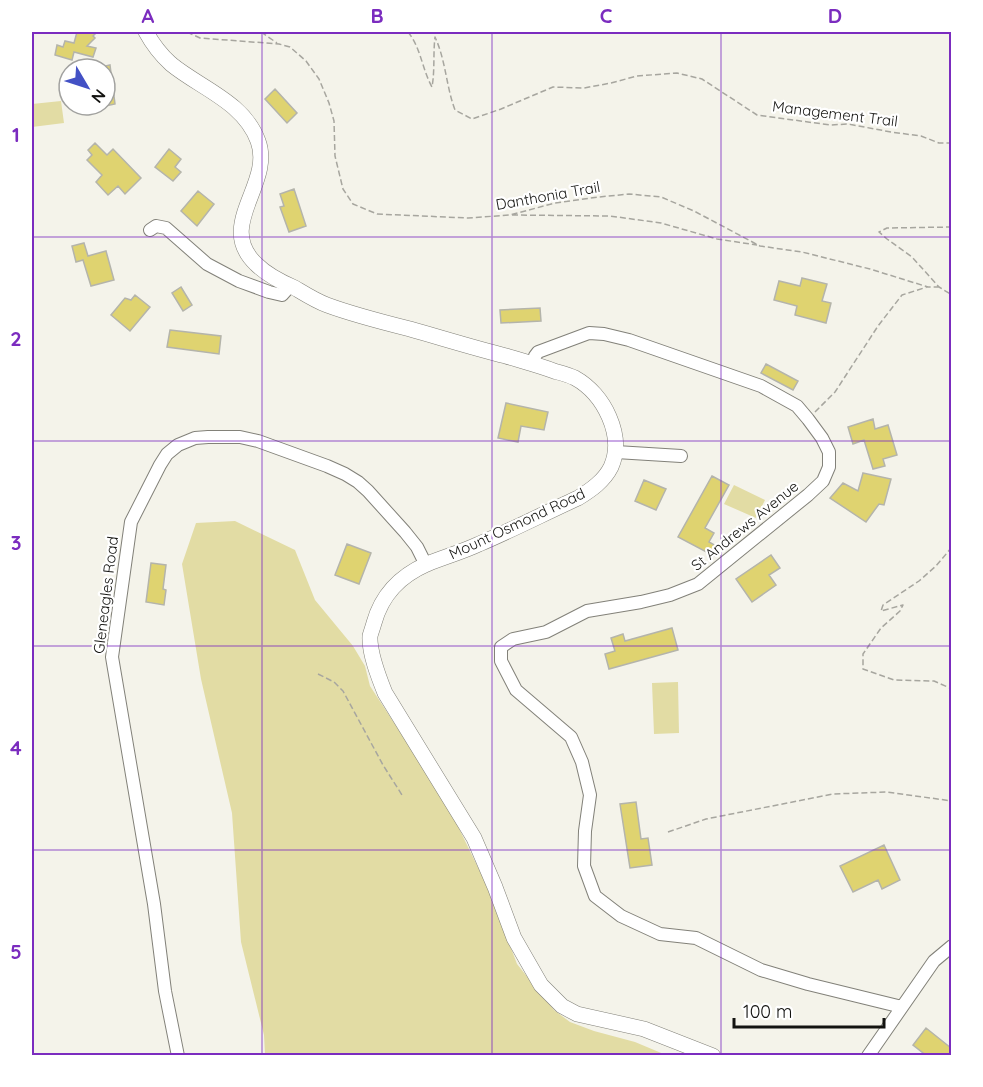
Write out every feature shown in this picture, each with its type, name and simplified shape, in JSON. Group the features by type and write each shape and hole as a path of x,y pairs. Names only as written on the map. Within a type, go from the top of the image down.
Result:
{"street":[{"path":"146,32 170,64 234,108 257,137 261,151 261,167 241,228 245,249 256,264 277,279 326,304 574,377 590,389 606,409 613,430 616,452 681,456"},
{"path":"150,230 156,226 166,228 207,264 239,281 282,295 290,286"},
{"name":"St Andrews Avenue","path":"534,364 538,352 589,333 629,340 761,386 797,406 822,438 828,452 829,467 823,480 808,495 698,584 641,602 587,611 546,632 513,639 501,647 501,661 516,690 571,736 582,762 590,795 585,831 584,866 594,896 621,916 660,934 696,938 761,970 902,1007"},
{"name":"Gleneagles Road","path":"178,1056 165,991 154,904 112,657 131,522 160,465 167,454 178,445 195,438 240,437 270,445 327,466 358,482 405,532 417,547 426,565"},
{"name":"Mount Osmond Road","path":"616,452 612,466 603,479 578,498 426,565 393,586 377,611 370,637 377,675 474,838 514,938 541,985 562,1006 577,1014 644,1029 713,1056"},
{"path":"868,1056 934,961 951,946"}],"path":[{"name":"Danthonia Trail","path":"187,32 200,38 279,44 290,47 306,61 319,79 334,121 334,156 343,189 353,204 377,214 468,218 510,215 555,203 588,198 629,194 661,197 694,211 760,246 802,252 870,269 928,287 939,287"},
{"path":"261,32 279,44"},
{"name":"Management Trail","path":"408,32 414,39 432,87 435,37 455,110 472,119 553,87 584,88 637,76 677,73 702,79 757,115 830,125 848,124 921,136 939,143 951,143"},
{"path":"510,215 610,216 661,223 717,239 760,246"},
{"path":"951,227 887,228 879,232 912,256 939,287 951,295"},
{"path":"808,419 835,392 878,326 902,296 928,287"},
{"path":"951,547 936,567 883,605 881,611 903,605 900,611 881,628 863,654 863,669 894,680 934,681 951,689"},
{"path":"318,674 334,682 343,691 382,765 402,795"},
{"path":"668,832 706,819 833,794 887,792 951,801"}],"shaded area":[{"path":"57,101 57,117 63,117 64,123 32,127 32,104"},
{"path":"734,485 765,500 756,518 724,504"},
{"path":"235,521 295,550 315,600 353,646 365,666 370,686 447,804 489,890 517,964 554,1010 570,1022 635,1042 666,1055 265,1055 264,1035 241,942 232,813 201,679 182,564 196,523"},
{"path":"678,682 679,733 654,734 652,683"}],"building":[{"path":"77,32 97,32 93,36 95,38 87,46 96,48 93,57 74,52 73,57 55,55 57,45 63,47 65,41 74,43"},
{"path":"275,89 297,113 287,123 265,99"},
{"path":"95,143 107,155 113,149 141,178 125,194 118,186 108,195 96,182 102,175 87,160 92,155 88,150"},
{"path":"169,149 181,159 175,167 181,172 173,181 155,167"},
{"path":"294,189 306,226 289,232 280,207 284,206 280,194"},
{"path":"198,191 214,204 197,226 181,211"},
{"path":"84,243 88,256 106,251 114,280 91,286 83,260 76,262 72,246"},
{"path":"802,278 827,284 822,301 831,303 826,323 795,315 797,306 774,300 779,281 800,286"},
{"path":"181,287 192,305 183,311 172,293"},
{"path":"135,295 150,307 130,331 111,315 125,298 131,300"},
{"path":"540,308 541,321 501,323 500,310"},
{"path":"170,330 221,336 219,354 167,347"},
{"path":"766,364 798,381 793,390 761,373"},
{"path":"506,403 548,412 544,430 521,426 518,442 498,438"},
{"path":"873,419 875,429 888,425 897,455 883,459 885,466 873,469 864,440 853,444 848,427"},
{"path":"863,473 891,479 884,505 879,504 866,522 830,498 843,483 858,491"},
{"path":"712,476 729,485 705,528 714,533 709,542 718,547 714,556 678,537"},
{"path":"644,480 666,489 656,510 635,501"},
{"path":"347,544 371,553 359,584 335,575"},
{"path":"771,555 780,568 769,575 776,585 752,602 736,579"},
{"path":"151,563 166,565 164,605 146,602"},
{"path":"672,628 678,650 609,669 605,654 615,651 611,638 623,634 625,641"},
{"path":"636,802 641,839 648,838 652,865 630,868 620,804"},
{"path":"884,845 900,880 882,889 878,880 853,892 840,866"},
{"path":"926,1028 951,1048 951,1056 927,1056 913,1045"}]}
